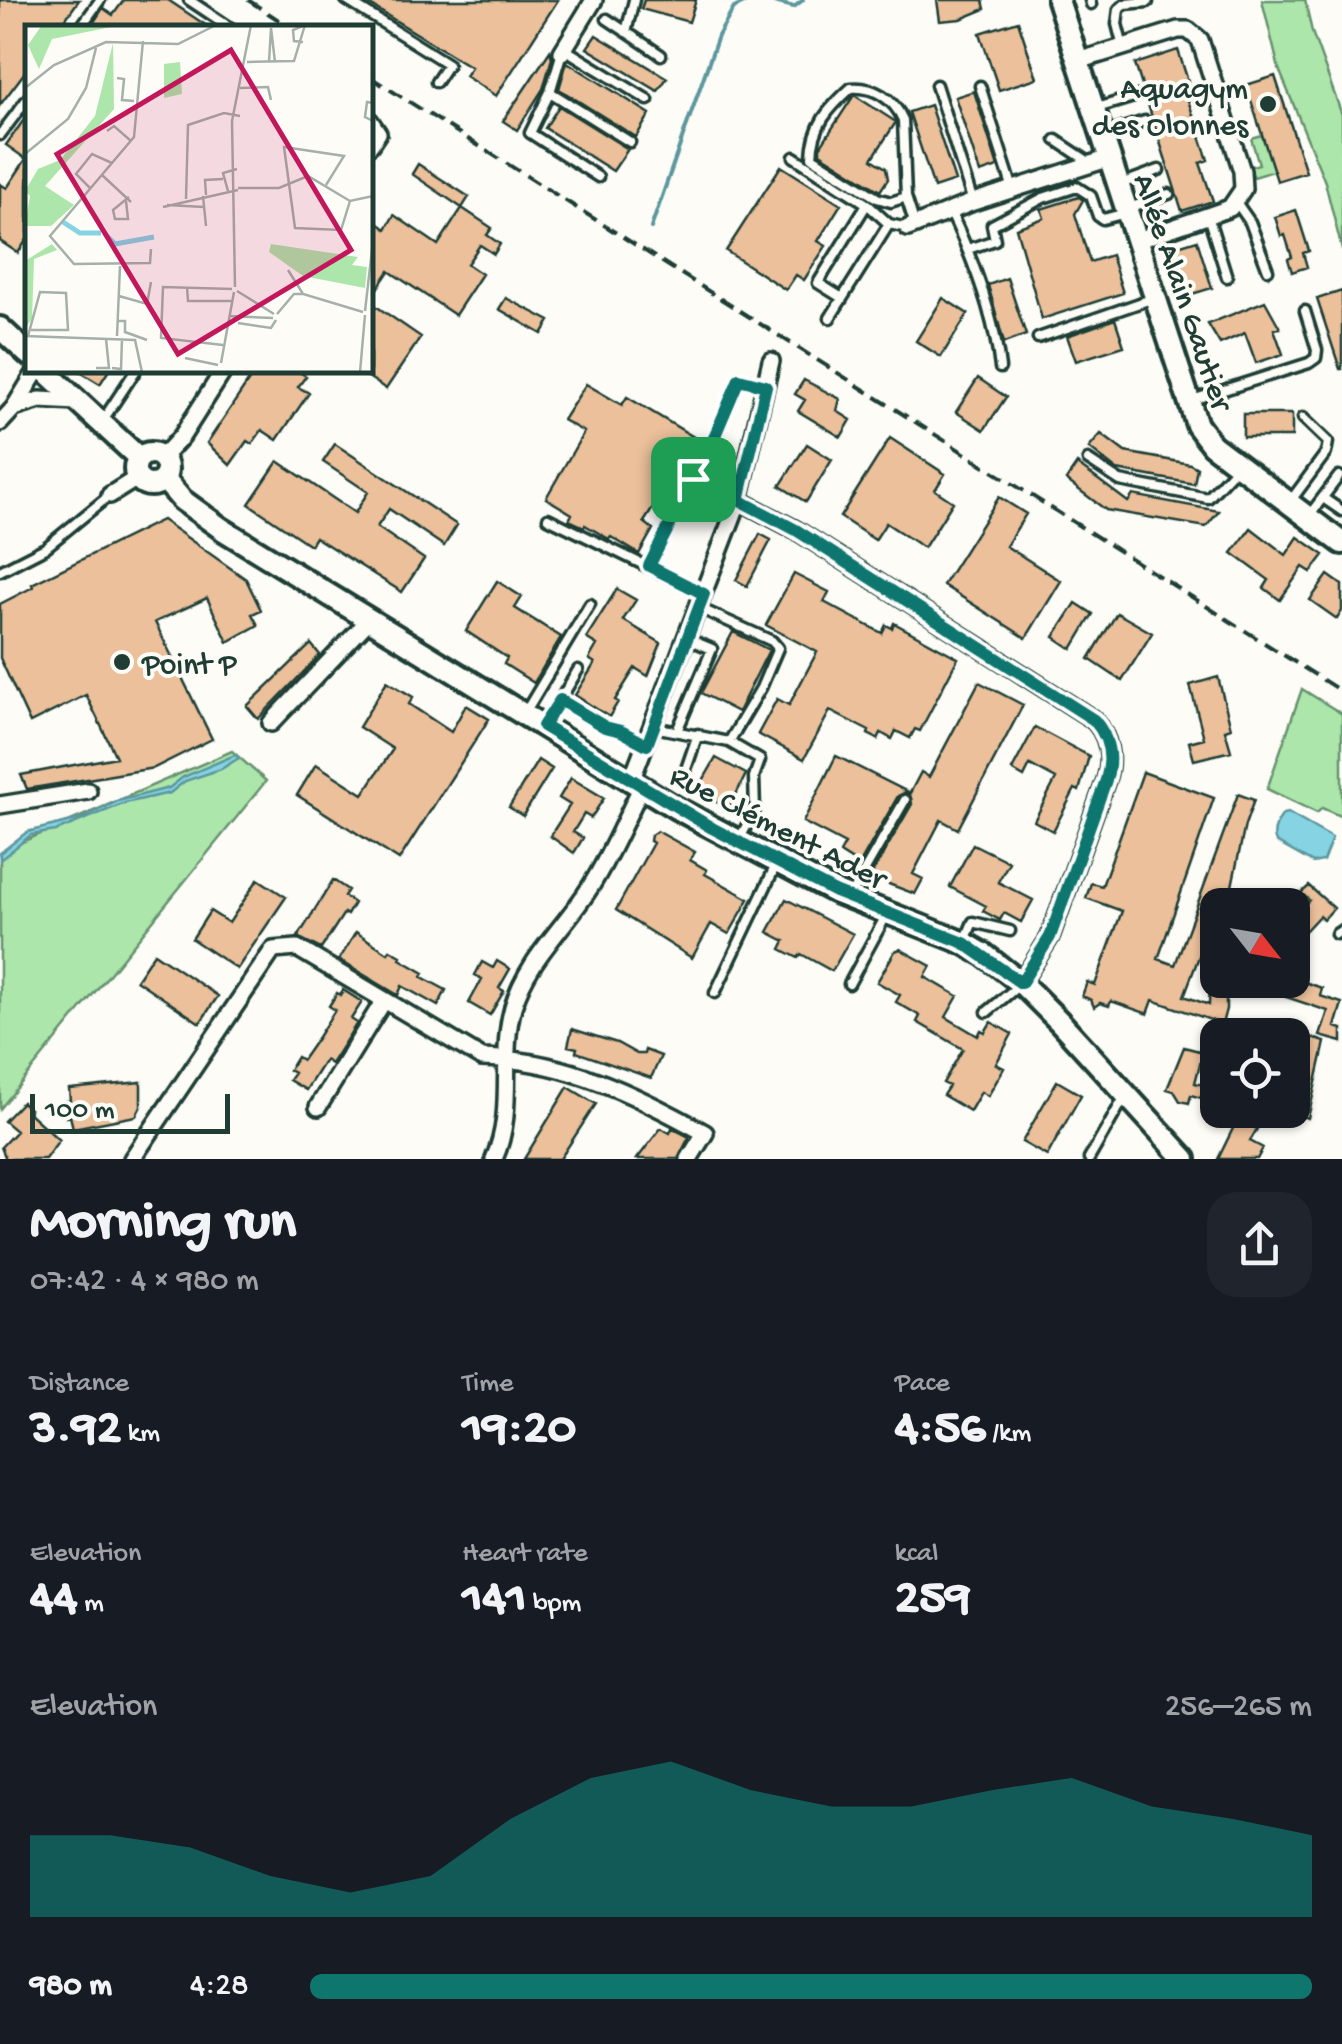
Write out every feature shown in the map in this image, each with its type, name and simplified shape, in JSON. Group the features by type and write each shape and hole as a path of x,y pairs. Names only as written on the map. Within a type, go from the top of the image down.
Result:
{"street":[{"path":"562,50 594,0"},
{"name":"Allée Alain Gautier","path":"1058,0 1100,135 1100,161 1116,185 1197,425 1212,446 1342,542"},
{"path":"1078,62 1188,30 1200,40 1242,171 1243,189 1230,208 1135,241"},
{"path":"912,227 950,210 1100,161"},
{"path":"0,328 25,351"},
{"path":"494,1159 505,1125 512,1010 530,967 591,886 636,784 739,500 771,361"},
{"path":"0,423 39,372"},
{"path":"42,372 100,423 150,486 223,372"},
{"path":"14,408 40,400 77,402"},
{"path":"110,495 151,453 163,468"},
{"name":"Rue Clément Ader","path":"163,468 196,511 636,784 777,863 849,898 964,943 1021,983 1186,1159"},
{"path":"739,500 796,530 1101,728 1110,756 1109,772 1050,937 1021,983"},
{"path":"271,722 370,619"},
{"path":"0,805 88,791"},
{"path":"132,1159 273,950 297,948 482,1058 507,1058 604,1081 705,1132 689,1159"},
{"path":"318,1108 383,1002"}],"lane":[{"path":"82,25 100,0"},
{"path":"189,0 226,25"},
{"path":"346,0 448,64 436,82"},
{"path":"626,32 634,0"},
{"path":"1123,47 1116,24 1119,8 1148,2"},
{"path":"607,20 662,55"},
{"path":"598,177 530,132 550,92 562,50 648,100"},
{"path":"936,85 973,202"},
{"path":"980,86 1013,189"},
{"path":"794,157 867,204 889,224 912,227 906,197 903,120 886,98 866,87 851,88 819,121 812,157 876,198 891,202 906,197"},
{"path":"550,92 630,142"},
{"path":"1092,110 1137,96"},
{"path":"0,135 25,102"},
{"path":"1100,135 1146,121"},
{"path":"1056,140 1100,161"},
{"path":"1116,185 1160,170"},
{"path":"968,249 995,240 992,225 1044,198 1077,188 1091,196 1098,216 1104,219 1169,194"},
{"path":"1236,202 1250,222 1268,270"},
{"path":"842,298 818,283 867,204"},
{"path":"950,210 968,249 998,348 1000,368"},
{"path":"1208,216 1228,277"},
{"path":"830,318 889,224"},
{"path":"1038,338 1154,298"},
{"path":"1188,401 1310,363 1317,350 1305,311"},
{"path":"100,423 135,372"},
{"path":"649,566 714,438 739,379 766,386"},
{"path":"1290,503 1326,452 1328,442 1303,418"},
{"path":"1088,460 1120,481 1208,498 1238,466"},
{"path":"1308,517 1339,476"},
{"path":"0,571 45,548 110,495"},
{"path":"1323,498 1342,511"},
{"path":"548,518 649,566 778,648 761,688 729,742"},
{"path":"524,714 590,604"},
{"path":"677,731 712,649 687,639"},
{"path":"543,726 578,670"},
{"path":"560,700 605,727 647,745"},
{"path":"654,727 729,742 760,760 754,777 755,810 738,842"},
{"path":"685,772 698,734"},
{"path":"849,898 905,800"},
{"path":"715,992 777,863"},
{"path":"849,984 887,914"},
{"path":"964,943 973,922 1010,931"},
{"path":"987,1012 1021,983"},
{"path":"1089,1159 1126,1096"}],"green space":[{"path":"1262,0 1305,0 1312,32 1342,115 1342,250 1325,182 1279,69"},
{"path":"1262,135 1274,171 1254,177 1249,167 1259,164 1251,138"},
{"path":"1302,689 1342,714 1342,817 1322,808 1317,813 1267,789"},
{"path":"232,751 266,781 0,1109 0,859 15,845"}],"water":[{"path":"235,755 239,758 221,769 185,781 170,793 125,803 56,831 31,835 0,860 0,853 27,832 80,819 118,801 169,788 183,777"},
{"path":"1288,813 1332,838 1323,861 1313,863 1276,842 1275,827"}],"building":[{"path":"0,0 79,0 61,25 25,25 25,72 0,105"},
{"path":"124,0 168,0 206,25 92,25 103,8 113,15"},
{"path":"362,0 558,0 496,96 465,76 471,67"},
{"path":"644,0 696,0 689,22 641,9"},
{"path":"937,0 983,0 985,9 961,19 940,21"},
{"path":"1018,21 1037,78 999,90 980,33"},
{"path":"596,35 667,78 658,91 587,48"},
{"path":"1178,50 1190,87 1184,88 1208,160 1200,163 1213,201 1182,211 1135,64"},
{"path":"550,51 552,58 543,89 517,130 503,121"},
{"path":"567,62 650,114 636,137 559,89"},
{"path":"1275,76 1306,172 1277,181 1246,85"},
{"path":"974,91 998,167 980,173 955,97"},
{"path":"854,95 896,122 872,159 886,168 888,179 880,191 820,153 820,147"},
{"path":"930,105 955,181 934,188 909,112"},
{"path":"559,106 628,149 613,171 545,128"},
{"path":"25,118 25,158 6,145"},
{"path":"25,161 25,242 18,253 0,241 0,184 7,188"},
{"path":"418,164 469,197 462,208 412,174"},
{"path":"781,166 841,204 818,241 826,246 804,280 796,275 786,290 726,251"},
{"path":"1079,197 1083,200 1075,214 1090,262 1111,255 1123,293 1042,319 1016,228 1044,218 1041,209"},
{"path":"462,208 492,228 487,235 500,244 494,254 480,245 467,264 482,274 455,315 389,271 372,296 372,218 386,229 394,215 438,245"},
{"path":"1296,210 1309,251 1303,253 1307,267 1292,272 1288,259 1292,257 1275,217"},
{"path":"1197,240 1212,288 1179,298 1166,258 1173,256 1171,248"},
{"path":"1007,278 1026,335 1004,343 988,285"},
{"path":"1342,291 1342,369 1340,369 1317,299"},
{"path":"506,298 550,321 542,334 499,309"},
{"path":"943,298 968,314 941,357 916,341"},
{"path":"1265,301 1280,328 1274,329 1283,354 1256,363 1245,333 1220,344 1208,324"},
{"path":"372,303 421,337 386,389 361,372 372,372"},
{"path":"1115,319 1124,346 1076,361 1067,336"},
{"path":"80,372 108,372 100,384"},
{"path":"255,372 299,372 306,376 298,387 309,393 277,440 262,430 252,444 247,441 230,465 207,443"},
{"path":"978,378 1006,397 984,430 956,412"},
{"path":"804,380 840,399 837,411 851,420 841,437 798,411 805,400 795,394"},
{"path":"586,384 622,405 627,397 697,439 687,455 695,460 669,502 660,497 644,522 653,529 639,554 611,537 569,520 572,514 546,498 584,432 563,420"},
{"path":"1243,414 1292,414 1292,437 1243,437"},
{"path":"1101,434 1125,452 1190,464 1197,468 1194,484 1117,470 1089,448"},
{"path":"890,438 945,474 935,490 953,502 924,548 886,523 875,540 840,517"},
{"path":"335,444 457,525 444,546 389,509 377,527 424,559 402,592 315,537 310,545 249,504 278,461 355,513 368,492 323,462"},
{"path":"807,444 832,460 806,502 780,486"},
{"path":"1077,464 1128,502 1133,495 1219,511 1206,527 1106,510 1066,480"},
{"path":"999,497 1026,514 1006,546 1061,581 1026,638 943,585"},
{"path":"162,520 246,579 261,610 252,614 258,625 228,642 207,598 155,622 212,739 154,768 27,789 21,775 116,757 86,695 30,723 0,658 0,604 33,587 32,584"},
{"path":"1251,528 1286,555 1298,537 1324,555 1311,572 1303,567 1280,600 1264,588 1269,580 1232,553"},
{"path":"760,534 771,540 747,586 736,580"},
{"path":"794,574 829,592 824,602 882,633 886,625 892,628 894,623 958,658 920,731 915,729 910,738 896,731 892,739 881,733 878,739 830,711 804,759 758,734 777,699 789,705 817,652 766,625"},
{"path":"1328,575 1342,585 1342,611 1337,619 1310,600"},
{"path":"497,581 522,597 515,608 561,637 534,683 504,664 507,658 466,631"},
{"path":"617,589 636,600 623,620 661,643 648,676 635,668 609,717 575,695 595,663 589,659 597,645 586,638"},
{"path":"1076,603 1093,614 1072,649 1054,637"},
{"path":"1117,613 1152,633 1122,681 1089,659"},
{"path":"733,632 769,650 738,712 701,693"},
{"path":"311,644 320,655 258,719 247,706"},
{"path":"1218,677 1231,728 1225,730 1231,751 1194,760 1189,742 1204,738 1190,685"},
{"path":"387,681 413,697 409,704 451,732 466,705 489,719 399,860 297,795 316,764 363,794 393,749 359,727"},
{"path":"979,682 1023,705 958,829 941,820 913,874 923,879 915,894 870,877 912,804 910,794 898,796 859,865 840,853 845,844 803,822 836,756 910,793 921,772 929,777"},
{"path":"1035,727 1089,756 1079,791 1075,789 1053,831 1034,821 1056,779 1030,765 1024,777 1012,770"},
{"path":"716,758 746,774 729,809 697,791"},
{"path":"538,760 552,769 523,816 509,807"},
{"path":"1143,772 1214,798 1158,959 1175,965 1200,897 1200,954 1184,996 1209,1005 1209,998 1226,998 1224,1018 1205,1018 1153,1000 1148,1014 1111,1001 1109,1006 1100,1003 1094,1007 1091,1000 1082,996 1087,982 1095,985 1122,911 1086,898 1091,883 1102,886"},
{"path":"571,778 604,798 591,818 584,814 573,832 583,838 574,853 550,836 570,805 559,798"},
{"path":"1238,794 1254,800 1232,888 1203,888"},
{"path":"657,831 695,852 690,860 707,870 705,874 749,899 729,934 711,924 692,958 616,910 653,843 651,835"},
{"path":"973,844 1009,862 998,882 1033,900 1021,922 1004,913 1000,920 983,911 986,906 950,887"},
{"path":"258,879 286,897 237,969 192,939 210,911 229,923"},
{"path":"333,880 348,890 344,896 354,903 321,949 298,937"},
{"path":"1309,886 1334,908 1323,920 1319,916 1310,926 1310,888"},
{"path":"786,899 853,934 832,971 801,954 798,958 781,949 785,941 768,932"},
{"path":"356,932 388,953 390,950 401,956 400,959 424,973 422,977 446,990 438,1006 402,986 398,995 339,960"},
{"path":"900,949 931,966 925,977 958,996 946,1017 978,1036 991,1022 1012,1034 996,1064 1004,1068 988,1096 981,1092 970,1111 943,1095 949,1086 943,1083 963,1049 917,1022 920,1016 896,1002 900,995 877,982"},
{"path":"154,953 218,996 200,1023 136,980"},
{"path":"497,961 510,969 499,988 504,991 490,1015 469,1003 482,979 475,975 482,962 493,968"},
{"path":"1310,984 1322,988 1320,996 1342,1003 1335,1027 1342,1029 1342,1042 1320,1036 1328,1011 1289,998 1310,998"},
{"path":"343,990 362,1002 351,1019 357,1023 331,1064 325,1060 306,1090 289,1080 294,1073 289,1070 297,1057 302,1060 318,1037 335,1010 329,1006"},
{"path":"572,1029 617,1043 637,1054 644,1054 645,1050 661,1056 651,1078 576,1052 577,1048 568,1046"},
{"path":"1310,1037 1325,1042 1310,1109"},
{"path":"1184,1047 1200,1051 1195,1083 1200,1084 1200,1098 1191,1095 1189,1103 1180,1101 1174,1091 1167,1089"},
{"path":"1057,1081 1081,1095 1047,1156 1022,1142"},
{"path":"141,1082 141,1106 136,1116 73,1128 70,1116 66,1117 69,1089"},
{"path":"568,1087 596,1104 560,1159 524,1159"},
{"path":"22,1102 59,1140 45,1159 6,1159 1,1147 16,1131 4,1121"},
{"path":"661,1128 670,1133 672,1128 689,1137 678,1159 637,1159"},
{"path":"1233,1128 1257,1129 1250,1141 1263,1148 1257,1159 1218,1159"}],"waterway":[{"path":"651,228 718,36 734,8 750,0"},
{"path":"766,0 794,7 803,0"}],"railway":[{"path":"248,0 286,25"},
{"path":"372,78 1342,692"}],"place":[{"name":"Aquagym des Olonnes","path":"1268,104"},
{"name":"Point P","path":"122,662"}],"route":[{"path":"739,379 766,386 739,500 796,530 1101,728 1110,756 1109,772 1050,937 1021,983 964,943 835,892 777,863 631,782 543,726 560,700 605,727 647,745 704,594 649,566 693,479 739,379"}]}
